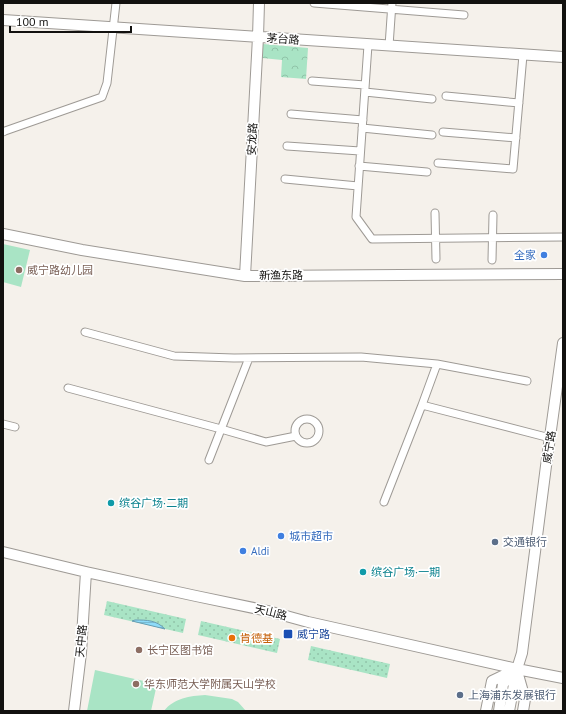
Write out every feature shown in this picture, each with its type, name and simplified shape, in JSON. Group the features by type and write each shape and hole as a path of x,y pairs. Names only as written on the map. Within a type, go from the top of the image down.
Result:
{"street":[{"path":"3,132 102,96 107,83 116,3"},
{"name":"安龙路","path":"245,276 259,3"},
{"path":"314,3 392,6 464,15"},
{"path":"389,46 392,6"},
{"name":"茅台路","path":"3,20 563,57"},
{"path":"368,45 356,217 372,239 563,237"},
{"path":"438,163 513,169 523,54"},
{"path":"312,81 432,99"},
{"path":"446,96 519,103"},
{"path":"291,114 363,120"},
{"path":"362,128 432,135"},
{"path":"443,132 516,138"},
{"path":"287,146 360,151"},
{"path":"359,166 427,172"},
{"path":"285,179 358,186"},
{"path":"435,213 436,259"},
{"path":"492,260 493,215"},
{"name":"新渔东路","path":"3,234 88,251 245,276 563,274"},
{"path":"85,332 174,356 249,358 361,356 436,364 527,381"},
{"name":"威宁路","path":"509,711 517,669 522,653 563,345"},
{"path":"209,460 249,358"},
{"path":"384,502 422,405 436,364"},
{"path":"68,388 222,428 266,442 296,436"},
{"path":"422,405 550,438"},
{"path":"3,424 15,427"},
{"name":"天山路","path":"3,552 86,572 268,611 308,622 563,678"},
{"name":"天中路","path":"74,711 81,653 86,572"},
{"path":"486,711 492,681 517,669"},
{"name":"威宁路","path":"499,711 503,684 517,669"},
{"name":"威宁路","path":"517,669 524,699 523,711"}],"green space":[{"path":"263,44 308,48 306,79 281,77 282,60 262,58"},
{"path":"3,244 30,250 21,287 3,282"},
{"path":"107,601 186,619 183,633 104,615"},
{"path":"201,621 280,639 277,653 198,635"},
{"path":"311,646 390,664 387,678 308,660"},
{"path":"95,670 157,684 151,711 87,711"},
{"path":"205,695 232,699 238,702 246,711 164,711 177,700"}],"water":[{"path":"132,621 155,622 165,629"}],"place":[{"name":"全家","path":"544,255"},
{"name":"威宁路幼儿园","path":"19,270"},
{"name":"缤谷广场·二期","path":"111,503"},
{"name":"城市超市","path":"281,536"},
{"name":"交通银行","path":"495,542"},
{"name":"Aldi","path":"243,551"},
{"name":"缤谷广场·一期","path":"363,572"},
{"name":"威宁路","path":"288,634"},
{"name":"肯德基","path":"232,638"},
{"name":"长宁区图书馆","path":"139,650"},
{"name":"华东师范大学附属天山学校","path":"136,684"},
{"name":"上海浦东发展银行","path":"460,695"}]}
